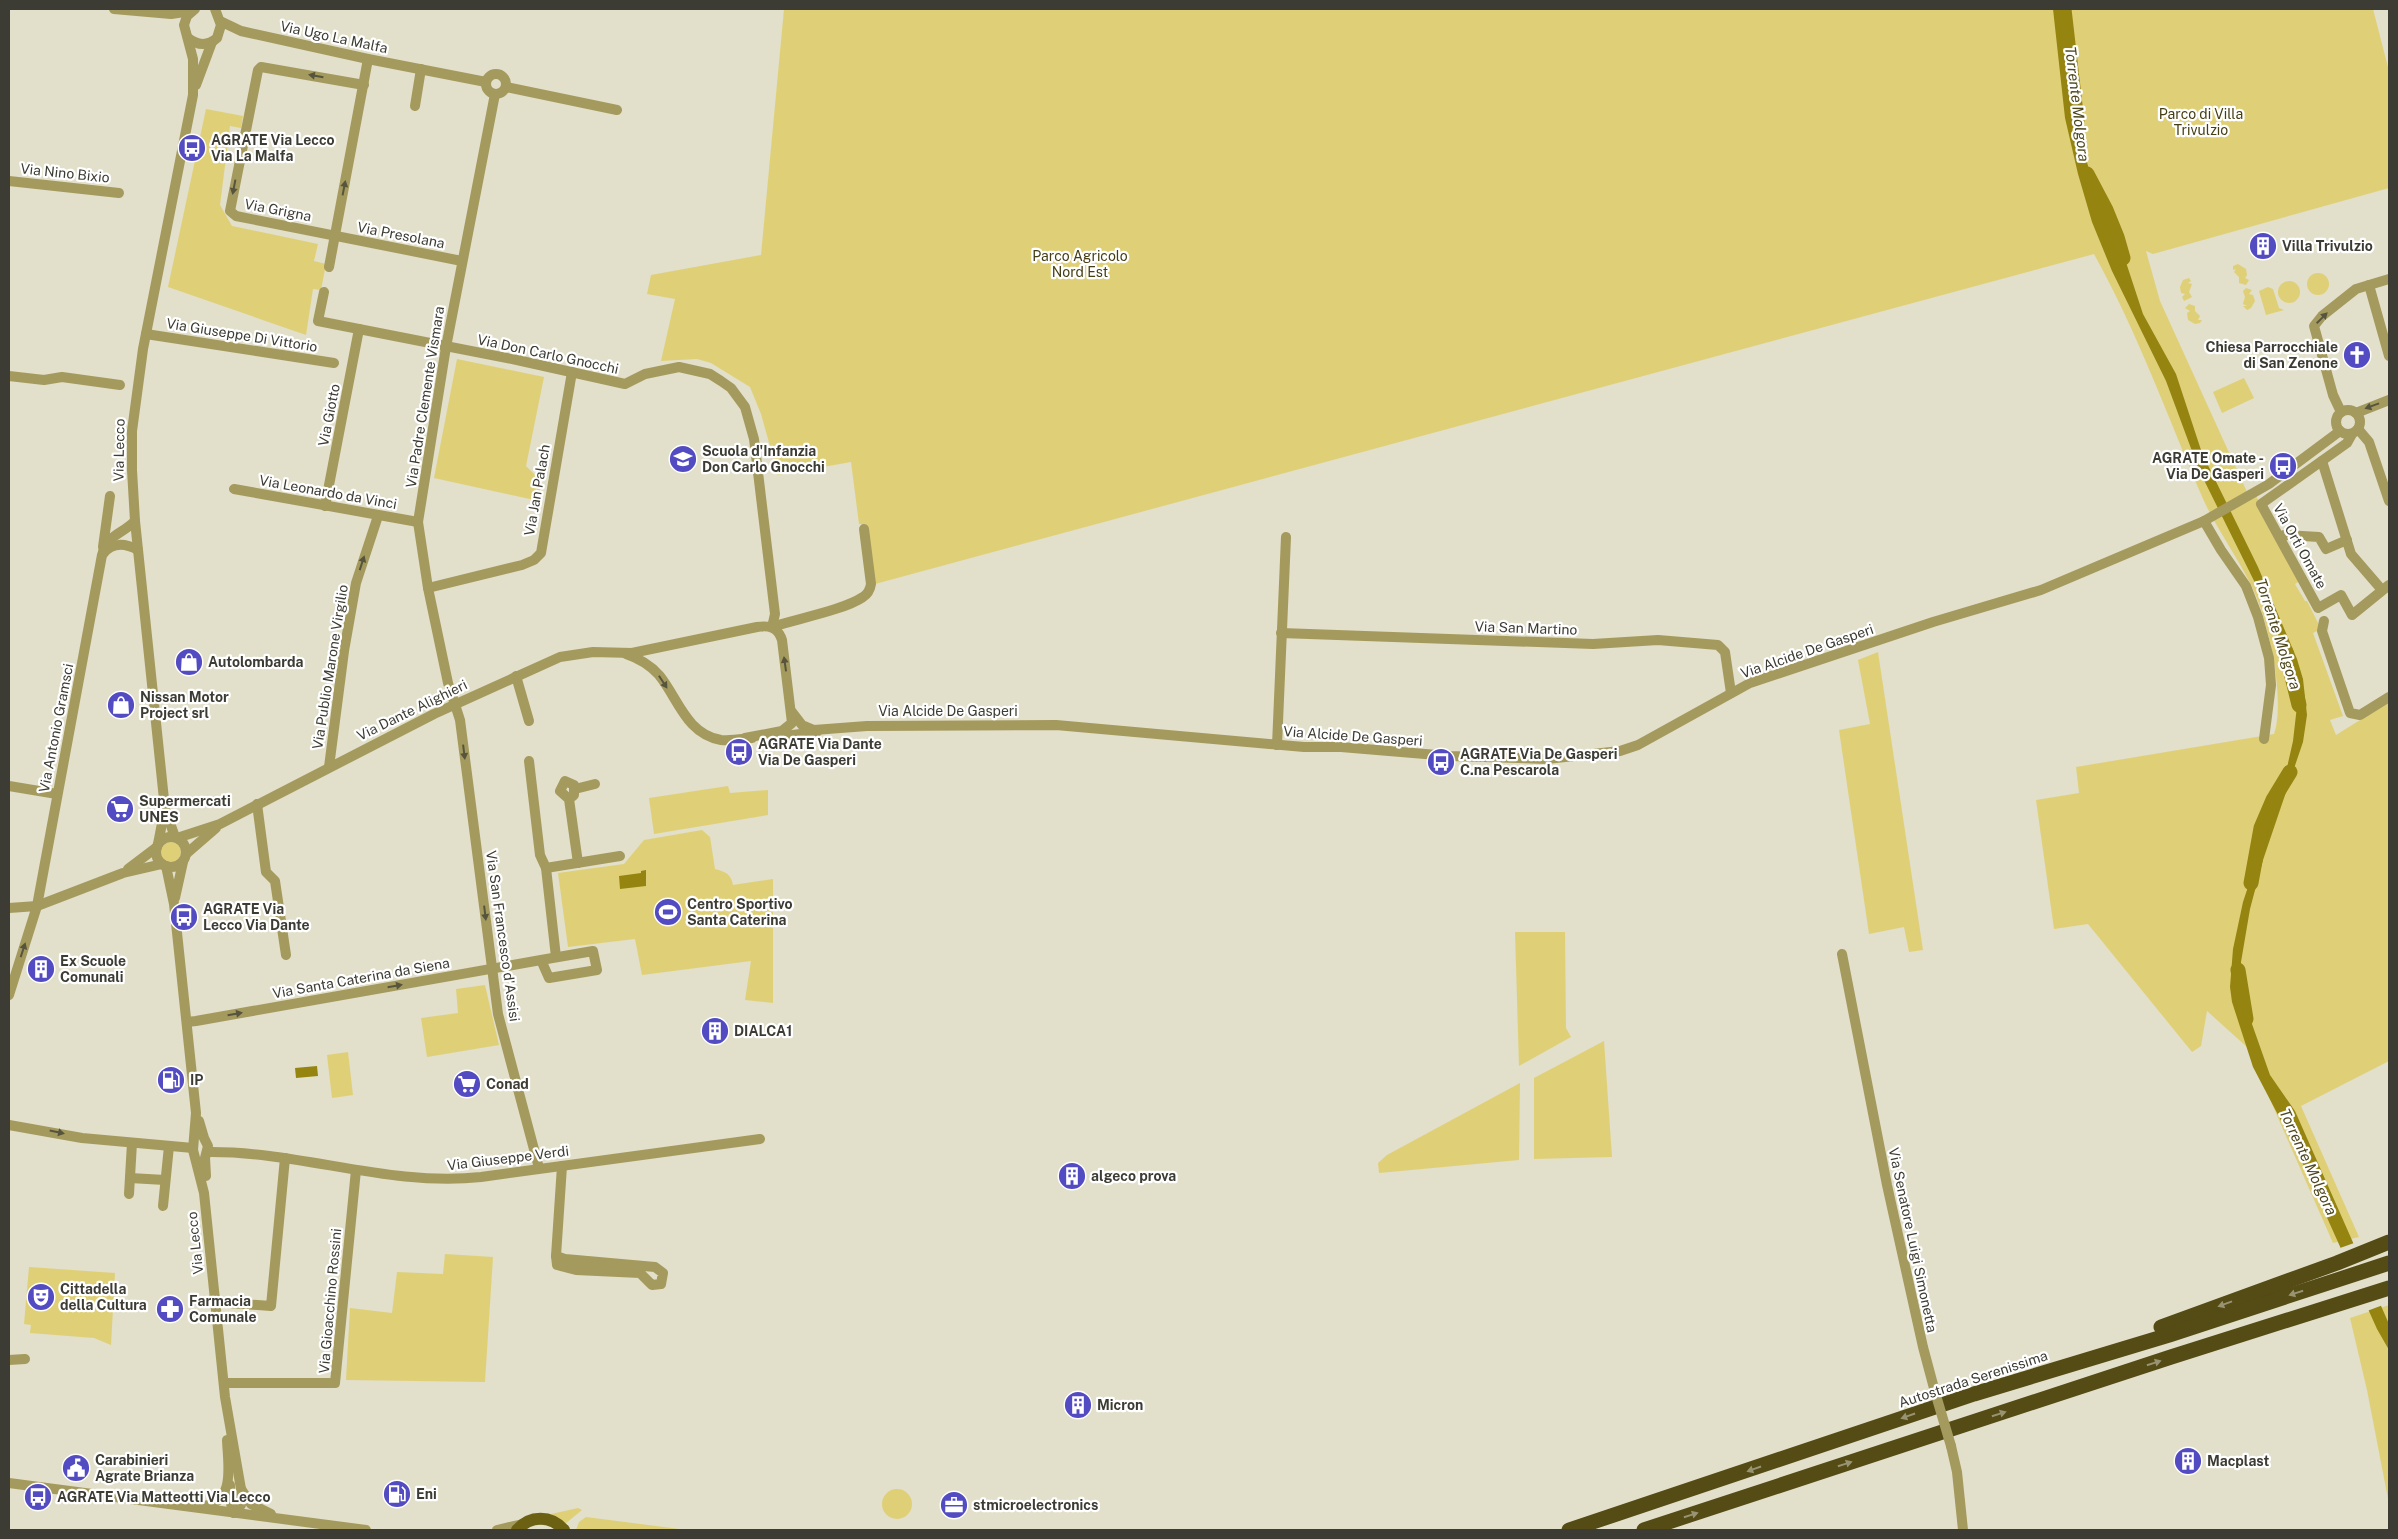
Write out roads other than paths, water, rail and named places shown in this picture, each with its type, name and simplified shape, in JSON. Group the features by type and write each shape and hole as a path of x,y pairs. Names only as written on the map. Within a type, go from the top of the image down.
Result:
{"highway":[{"path":"1974,1394 2337,1264 2389,1242"},
{"name":"Autostrada Serenissima","path":"1569,1530 1974,1394 2169,1335 2389,1263"},
{"path":"1644,1530 2152,1363 2386,1289"}],"main road":[{"path":"520,1527 536,1519 546,1519 564,1530"}],"street":[{"path":"114,9 162,14 193,10"},
{"name":"Via Lecco","path":"193,10 184,21 193,59 193,95"},
{"name":"Via Lecco","path":"176,838 165,809 135,521 132,431 146,334 193,95 214,40 221,30 215,13"},
{"name":"Via Ugo La Malfa","path":"215,13 241,31 368,59 486,82"},
{"path":"162,14 178,23 187,35 200,44 214,40"},
{"name":"Via Ugo La Malfa","path":"214,40 241,31"},
{"path":"329,267 368,59"},
{"name":"Via Grigna","path":"335,235 232,215 230,207 258,70 261,67 364,85"},
{"path":"415,106 421,69"},
{"path":"497,74 504,78 506,87 502,93 495,94 488,90 486,82 490,77 497,74"},
{"path":"506,87 617,110"},
{"name":"Via Padre Clemente Vismara","path":"454,705 428,588 418,522 446,347 495,94"},
{"name":"Via Nino Bixio","path":"9,181 119,193"},
{"name":"Via Presolana","path":"335,235 462,261"},
{"path":"2389,280 2356,289 2322,316 2314,326 2333,395 2340,412 2336,422 2340,431 2355,431 2369,442 2389,501"},
{"path":"2369,285 2389,356"},
{"name":"Via Don Carlo Gnocchi","path":"324,292 318,322 625,384 645,374 679,367 694,369 721,381 739,398 745,407 754,439 775,614 772,627"},
{"name":"Via Giotto","path":"325,506 359,329"},
{"name":"Via Giuseppe Di Vittorio","path":"146,334 334,363"},
{"name":"Via Jan Palach","path":"428,588 522,565 534,560 540,553 572,372"},
{"path":"9,376 44,380 62,376 120,385"},
{"path":"2356,413 2389,400"},
{"path":"2340,412 2349,410 2356,413 2360,421 2355,431"},
{"name":"Via Alcide De Gasperi","path":"792,712 804,727 824,730 867,726 1045,724 1304,747 1345,747 1449,756 1531,757 1547,759 1634,748 1731,693 1759,680 1933,622 2041,590 2208,520 2269,484 2340,431"},
{"name":"Via Orti Omate","path":"2355,431 2347,444 2261,504 2318,608 2341,595 2352,614 2386,588"},
{"path":"2322,461 2351,554 2386,588"},
{"name":"Via Leonardo da Vinci","path":"234,489 418,522"},
{"path":"102,555 110,496"},
{"name":"Via Publio Marone Virgilio","path":"329,767 344,650 356,583 378,516"},
{"path":"2208,520 2221,550 2246,586 2258,617 2269,658 2271,685 2264,740"},
{"name":"Via Antonio Gramsci","path":"9,995 37,906 102,555 108,540 124,531 135,521"},
{"name":"Via Dante Alighieri","path":"176,838 220,824 454,705 516,676 571,654 598,652 625,654 667,647 757,626 772,627 851,603 864,596 870,590 871,584 864,529"},
{"path":"2280,538 2284,535 2319,538 2326,549 2347,540"},
{"path":"1277,745 1286,537"},
{"path":"102,555 107,549 116,545 126,545 138,550"},
{"path":"2324,620 2322,631 2350,713 2360,715 2389,697"},
{"path":"772,627 781,637 792,712"},
{"name":"Via San Martino","path":"1281,633 1593,644 1658,640 1718,645 1725,652 1731,693"},
{"name":"Via Dante Alighieri","path":"648,665 651,655 667,647"},
{"name":"Via Dante Alighieri","path":"625,654 648,665 663,680 694,726 718,739 789,736 824,730"},
{"path":"516,676 529,721"},
{"name":"Via San Francesco d'Assisi","path":"454,705 460,720 498,1014 538,1168"},
{"name":"Via Dante Alighieri","path":"745,738 773,734 788,729 792,722 792,712"},
{"path":"529,761 540,856 546,868 556,957"},
{"path":"569,798 574,795 574,784 570,781 565,781 561,785 560,791 569,798 578,863"},
{"path":"575,789 595,784"},
{"path":"9,786 57,794"},
{"path":"257,804 266,872 275,881 286,955"},
{"name":"Via Lecco","path":"158,845 165,809"},
{"name":"Via Dante Alighieri","path":"184,858 220,824"},
{"path":"9,908 37,906 123,873 164,865 173,867 184,858 184,844 176,838 168,837 123,873"},
{"path":"158,845 156,855 164,865"},
{"path":"546,868 620,856"},
{"name":"Via Lecco","path":"174,904 184,858"},
{"name":"Via Lecco","path":"164,865 174,904 196,1113 194,1148 204,1193 227,1409 241,1489 241,1505 234,1513"},
{"name":"Via Santa Caterina da Siena","path":"187,1022 556,957 593,951 597,970 549,978 541,960"},
{"name":"Via Senatore Luigi Simonetta","path":"1842,954 1885,1177 1923,1347 1957,1470 1963,1530"},
{"name":"Via Lecco","path":"196,1113 207,1148 204,1193"},
{"path":"9,1125 82,1138 194,1148 202,1156 207,1148 200,1140 194,1148"},
{"name":"Via Giuseppe Verdi","path":"207,1148 285,1158 356,1170 447,1180 760,1139"},
{"path":"129,1194 132,1143"},
{"path":"163,1206 169,1146"},
{"path":"215,1302 271,1306 285,1158"},
{"path":"556,1256 565,1260 655,1268 663,1273 663,1279 660,1284 652,1285 640,1273 576,1270 557,1265 556,1256 562,1166"},
{"name":"Via Gioacchino Rossini","path":"224,1383 335,1383 356,1170"},
{"path":"130,1178 165,1180"},
{"path":"9,1360 25,1359"},
{"name":"Via Lecco","path":"227,1409 228,1462 231,1504 234,1513"},
{"name":"Via Lecco","path":"189,1507 213,1505 221,1499 226,1491 228,1462"},
{"path":"9,1484 366,1530"},
{"path":"241,1489 249,1502 256,1507 288,1520"},
{"path":"497,1530 520,1527"}],"water":[{"name":"Torrente Molgora","path":"2053,9 2063,9 2073,94 2085,155 2097,198 2120,244 2143,314 2176,374 2202,453 2258,567 2297,659 2303,679 2307,715 2303,742 2263,860 2250,909 2241,962 2240,990 2270,1075 2295,1111 2389,1324 2389,1350 2377,1329 2298,1153 2253,1067 2232,1002 2230,987 2233,949 2243,902 2286,772 2293,741 2297,706 2295,679 2269,611 2199,470 2166,381 2112,271 2092,222 2065,118"},
{"path":"646,870 646,886 620,889 619,876 641,873 641,871"},
{"path":"317,1066 318,1076 296,1078 295,1068"}],"waterway":[{"name":"Torrente Molgora","path":"2064,9 2077,122"},
{"name":"Torrente Molgora","path":"2087,174 2106,210 2123,258"},
{"name":"Torrente Molgora","path":"2286,652 2299,705"},
{"name":"Torrente Molgora","path":"2251,883 2261,828 2273,800 2290,772"},
{"name":"Torrente Molgora","path":"2238,970 2246,1019"}],"place":[{"name":"AGRATE Via Lecco Via La Malfa","path":"192,148"},
{"name":"Villa Trivulzio","path":"2263,246"},
{"name":"Chiesa Parrocchiale di San Zenone","path":"2357,355"},
{"name":"Scuola d'Infanzia Don Carlo Gnocchi","path":"683,459"},
{"name":"AGRATE Omate - Via De Gasperi","path":"2283,466"},
{"name":"Autolombarda","path":"189,662"},
{"name":"Nissan Motor Project srl","path":"121,705"},
{"name":"AGRATE Via Dante Via De Gasperi","path":"739,752"},
{"name":"AGRATE Via De Gasperi C.na Pescarola","path":"1441,762"},
{"name":"Supermercati UNES","path":"120,809"},
{"name":"Centro Sportivo Santa Caterina","path":"668,912"},
{"name":"AGRATE Via Lecco Via Dante","path":"184,917"},
{"name":"Ex Scuole Comunali","path":"41,969"},
{"name":"DIALCA1","path":"715,1031"},
{"name":"IP","path":"171,1080"},
{"name":"Conad","path":"467,1084"},
{"name":"algeco prova","path":"1072,1176"},
{"name":"Cittadella della Cultura","path":"41,1297"},
{"name":"Farmacia Comunale","path":"170,1309"},
{"name":"Micron","path":"1078,1405"},
{"name":"Macplast","path":"2188,1461"},
{"name":"Carabinieri Agrate Brianza","path":"76,1468"},
{"name":"Eni","path":"397,1494"},
{"name":"AGRATE Via Matteotti Via Lecco","path":"38,1497"},
{"name":"stmicroelectronics","path":"954,1505"}],"park label":[{"name":"Parco di Villa Trivulzio","path":"2201,122"},
{"name":"Parco Agricolo Nord Est","path":"1080,264"}]}
